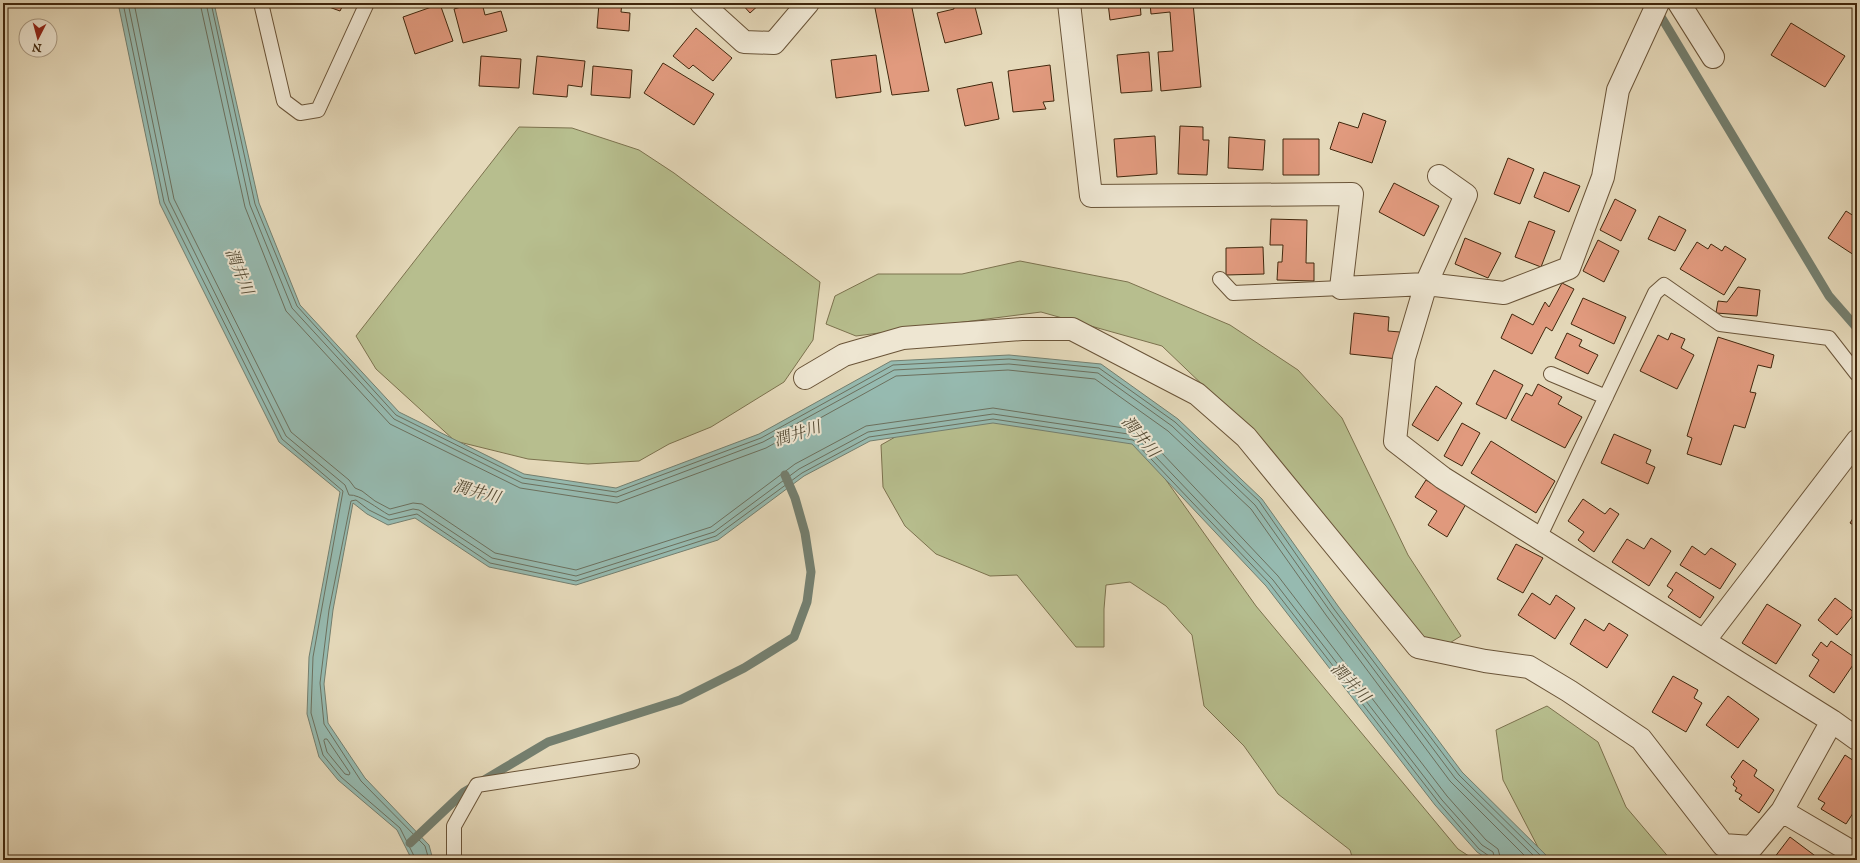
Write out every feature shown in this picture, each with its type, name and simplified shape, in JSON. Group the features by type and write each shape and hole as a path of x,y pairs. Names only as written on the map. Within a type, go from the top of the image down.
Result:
{"street":[{"path":"701,3 744,42 774,43 808,3"},
{"path":"1069,3 1091,196 1352,194 1341,288 1426,284 1504,293 1569,268 1604,177 1618,90 1658,3"},
{"path":"1679,3 1713,57"},
{"path":"1439,176 1466,195 1426,284 1404,358 1395,441 1443,478 1832,721 1857,739"},
{"path":"805,378 844,355 902,338 1022,329 1072,329 1197,394 1246,437 1418,647 1485,661 1529,666 1569,691 1641,739 1723,844 1752,848 1782,811 1832,721"},
{"path":"1704,641 1857,441"},
{"path":"1782,811 1857,855"}],"lane":[{"path":"261,3 284,101 300,113 318,110 367,3"},
{"path":"1220,279 1233,293 1341,288"},
{"path":"1539,538 1655,292 1664,285 1720,324 1829,338 1857,374"},
{"path":"1551,374 1606,397"},
{"path":"454,860 454,826 477,784 632,761"}],"green space":[{"path":"519,127 572,128 639,150 674,173 820,282 813,340 784,382 711,427 669,444 639,461 588,464 528,459 455,441 376,369 356,336"},
{"path":"1020,261 1128,282 1230,325 1298,370 1342,418 1408,555 1461,636 1427,657 1256,436 1162,346 1041,312 856,336 826,324 835,296 878,274 962,274"},
{"path":"1030,411 1131,431 1256,606 1458,849 1475,860 1353,860 1350,850 1278,794 1244,746 1204,706 1192,635 1166,606 1130,582 1106,585 1104,609 1104,647 1076,647 1017,575 990,576 936,554 905,526 883,487 881,445 927,419"},
{"path":"1547,706 1598,742 1626,807 1671,860 1549,860 1541,853 1503,780 1496,730"}],"water":[{"name":"潤井川","path":"118,3 214,3 259,203 300,305 399,412 524,474 616,488 759,434 891,361 1009,355 1101,364 1178,419 1262,499 1338,606 1462,772 1551,860 1489,860 1477,852 1435,805 1266,586 1132,444 993,423 870,441 804,476 718,540 576,585 489,567 415,518 388,525 367,514 353,503 333,610 324,684 328,723 365,778 429,845 433,860 412,860 397,830 338,780 319,757 307,714 309,657 340,492 279,442 160,204"}],"building":[{"path":"318,3 344,3 340,11"},
{"path":"475,3 482,3 485,15 501,11 507,31 463,43 454,9"},
{"path":"599,3 622,3 621,12 630,13 629,31 597,28"},
{"path":"741,3 761,3 750,13"},
{"path":"874,3 911,3 929,91 892,95"},
{"path":"953,3 974,3 982,34 945,43 937,13 954,9"},
{"path":"1108,3 1140,3 1141,15 1110,20"},
{"path":"1150,3 1193,3 1201,87 1161,91 1158,52 1173,51 1170,12 1151,14"},
{"path":"440,4 453,41 415,54 403,17"},
{"path":"1791,23 1845,56 1825,87 1771,55"},
{"path":"696,28 732,58 713,81 693,65 689,69 673,56"},
{"path":"1149,52 1152,91 1121,93 1117,55"},
{"path":"876,55 881,92 836,98 831,60"},
{"path":"481,56 521,59 519,88 479,86"},
{"path":"537,56 585,61 582,87 568,85 567,97 533,94"},
{"path":"663,63 714,94 694,125 644,93"},
{"path":"1050,65 1054,101 1043,102 1046,109 1013,112 1008,71"},
{"path":"593,66 632,70 630,98 591,95"},
{"path":"992,82 999,119 965,126 957,89"},
{"path":"1363,113 1386,121 1372,163 1330,149 1339,122 1358,128"},
{"path":"1180,126 1203,127 1203,140 1209,140 1207,175 1178,174"},
{"path":"1155,136 1157,174 1117,177 1114,139"},
{"path":"1229,137 1265,140 1263,170 1228,168"},
{"path":"1283,139 1319,139 1319,175 1283,175"},
{"path":"1508,158 1534,169 1520,204 1494,194"},
{"path":"1544,172 1580,186 1569,212 1534,197"},
{"path":"1394,183 1439,206 1424,236 1379,212"},
{"path":"1615,199 1636,210 1621,241 1600,230"},
{"path":"1846,211 1857,218 1857,257 1828,238"},
{"path":"1659,216 1686,230 1675,251 1648,239"},
{"path":"1271,219 1307,220 1306,263 1314,263 1314,281 1277,280 1278,262 1282,262 1283,245 1270,245"},
{"path":"1529,221 1555,231 1541,267 1515,257"},
{"path":"1465,238 1501,253 1488,278 1455,264"},
{"path":"1598,240 1619,251 1604,282 1583,271"},
{"path":"1697,242 1708,249 1711,244 1722,251 1725,246 1746,259 1724,295 1680,269"},
{"path":"1263,247 1264,274 1226,275 1226,248"},
{"path":"1562,283 1574,289 1552,331 1546,327 1532,354 1501,338 1512,314 1533,325 1545,302 1549,307"},
{"path":"1738,287 1760,290 1757,316 1716,313 1718,301 1727,302"},
{"path":"1583,298 1626,317 1614,344 1571,324"},
{"path":"1354,313 1389,317 1388,331 1400,332 1398,359 1350,354"},
{"path":"1567,333 1582,340 1579,346 1598,355 1588,374 1555,358"},
{"path":"1671,333 1685,339 1681,348 1694,355 1677,389 1640,371 1658,335 1668,340"},
{"path":"1718,337 1774,355 1771,368 1758,365 1750,392 1756,393 1745,428 1734,425 1721,465 1687,454 1692,438 1687,436"},
{"path":"1494,370 1523,385 1506,419 1476,404"},
{"path":"1538,384 1562,397 1558,404 1582,417 1565,448 1511,420 1526,393 1532,396"},
{"path":"1436,386 1462,403 1438,441 1412,425"},
{"path":"1462,423 1480,433 1462,466 1444,456"},
{"path":"1614,434 1651,450 1646,463 1655,467 1648,484 1601,463"},
{"path":"1491,441 1555,481 1536,513 1471,473"},
{"path":"1426,480 1466,504 1447,537 1428,525 1437,511 1415,497"},
{"path":"1583,499 1605,514 1610,508 1619,514 1594,552 1578,540 1584,532 1568,521"},
{"path":"1857,512 1857,527 1850,523"},
{"path":"1651,538 1671,551 1649,586 1612,562 1627,539 1644,549"},
{"path":"1516,544 1543,558 1523,593 1497,579"},
{"path":"1692,546 1705,555 1711,548 1736,564 1720,589 1680,565"},
{"path":"1676,572 1714,597 1700,618 1668,597 1673,590 1667,586"},
{"path":"1532,593 1550,605 1556,595 1575,608 1555,639 1518,615"},
{"path":"1835,598 1855,613 1837,635 1818,620"},
{"path":"1767,604 1801,625 1776,664 1742,643"},
{"path":"1585,619 1604,631 1609,623 1628,635 1607,668 1570,644"},
{"path":"1831,641 1857,659 1834,693 1809,676 1819,660 1812,655 1821,642 1827,647"},
{"path":"1673,676 1698,690 1694,698 1702,703 1686,732 1652,712"},
{"path":"1728,696 1759,719 1738,748 1706,725"},
{"path":"1845,755 1857,763 1857,807 1846,824 1821,809 1825,803 1818,799"},
{"path":"1743,760 1757,770 1754,776 1774,790 1759,813 1739,799 1742,795 1735,791 1737,788 1733,785 1735,781 1731,777"},
{"path":"1790,837 1818,858 1817,860 1777,860 1774,858"}],"waterway":[{"path":"1657,10 1829,296 1857,328"},
{"path":"410,843 464,792 548,742 680,700 744,668 794,637 807,602 811,572 805,533 795,498 785,475"}]}
